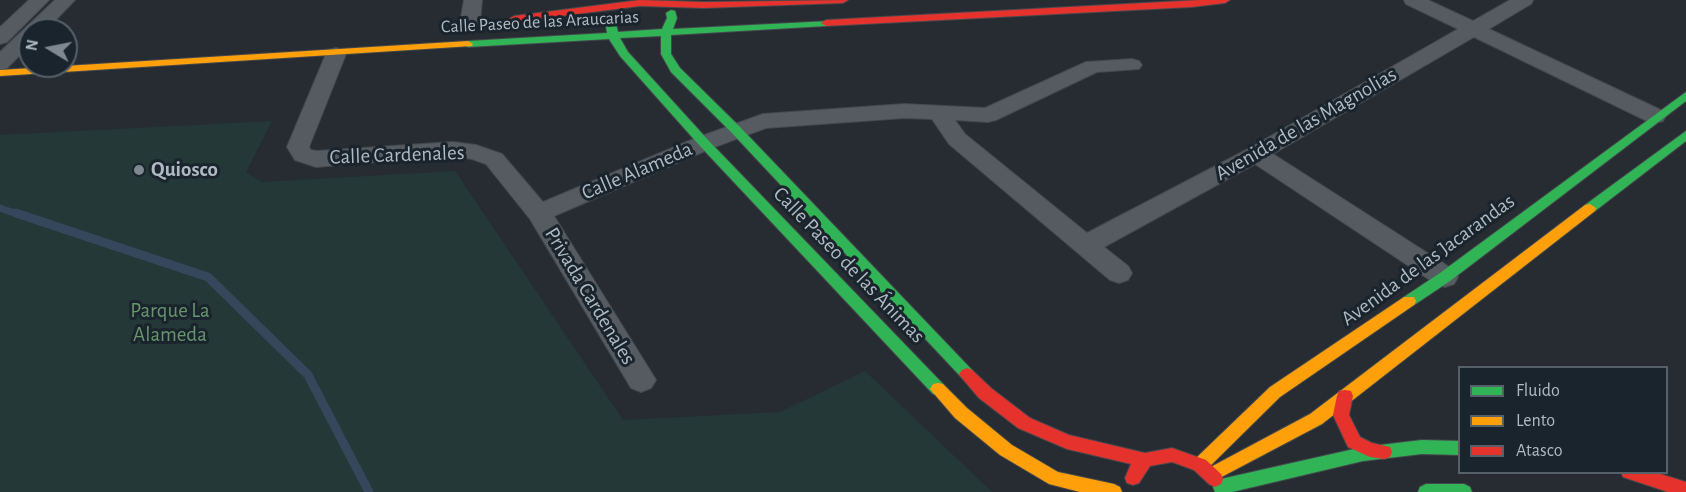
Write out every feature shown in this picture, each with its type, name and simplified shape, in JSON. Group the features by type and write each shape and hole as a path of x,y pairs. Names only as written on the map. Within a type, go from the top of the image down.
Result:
{"street":[{"path":"8,51 40,0"},
{"path":"47,18 66,0"},
{"path":"469,23 473,0"},
{"name":"Calle Paseo de las Araucarias","path":"504,20 641,2 704,5 841,0"},
{"name":"Calle Paseo de las Araucarias","path":"0,73 666,33 1045,5 1192,4 1225,0"},
{"path":"1413,0 1655,116"},
{"name":"Avenida de las Magnolias","path":"1086,245 1256,154 1524,0"},
{"name":"Calle Paseo de las Ánimas","path":"669,4 672,18 666,33 666,54 675,70 736,130 985,393 1024,423 1067,442 1145,460"},
{"path":"613,36 610,22 614,7"},
{"name":"Calle Paseo de las Ánimas","path":"613,36 624,54 704,143 961,413 1006,450 1055,479 1114,492"},
{"name":"Calle Cardenales","path":"336,54 298,147 303,155 316,159 453,149 476,152 494,159 539,213"},
{"path":"736,130 763,121 904,111 988,115 1093,66 1132,65"},
{"name":"Avenida de las Jacarandas","path":"1200,465 1275,392 1445,277 1655,116 1686,95"},
{"path":"938,112 957,139 1119,273"},
{"name":"Calle Alameda","path":"539,213 736,130"},
{"path":"1212,475 1316,419 1686,135"},
{"path":"1256,154 1445,277"},
{"name":"Privada Cardenales","path":"539,213 641,380"},
{"path":"1345,396 1341,415 1354,442 1370,450 1384,452"},
{"path":"1132,492 1131,482 1136,470 1145,460 1159,456 1172,455 1200,465 1212,475 1222,489 1363,454 1422,447 1458,448"},
{"path":"1635,474 1686,490"},
{"path":"1426,492 1464,492"}],"green space":[{"name":"Parque La Alameda","path":"272,121 246,172 262,182 455,171 623,420 780,412 865,371 992,492 0,492 0,135"}],"waterway":[{"path":"0,208 20,215"},
{"path":"16,213 208,277 308,375 369,492"}],"traffic: fast":[{"path":"671,13 672,18 666,33 666,54 675,70 736,130 967,374"},
{"path":"610,20 613,36 624,54 704,143 938,389"},
{"path":"468,44 826,23"},
{"path":"1409,301 1445,277 1686,95"},
{"path":"1590,208 1686,135"},
{"path":"1221,487 1363,454 1422,447 1458,448"},
{"path":"1426,492 1464,492"}],"traffic: slow":[{"path":"0,73 468,44"},
{"path":"1212,475 1316,419 1590,208"},
{"path":"1200,465 1275,392 1409,301"},
{"path":"938,389 961,413 1006,450 1055,479 1114,492"}],"traffic: jam":[{"path":"514,19 640,3 704,5 843,0"},
{"path":"826,23 1192,4 1225,0"},
{"path":"967,374 985,393 1024,423 1067,442 1145,460"},
{"path":"1345,396 1341,415 1354,442 1370,450 1384,452"},
{"path":"1133,478 1136,470 1145,460 1172,455 1200,465 1215,479"},
{"path":"1635,474 1686,490"}],"place":[{"name":"Quiosco","path":"139,170"}]}
